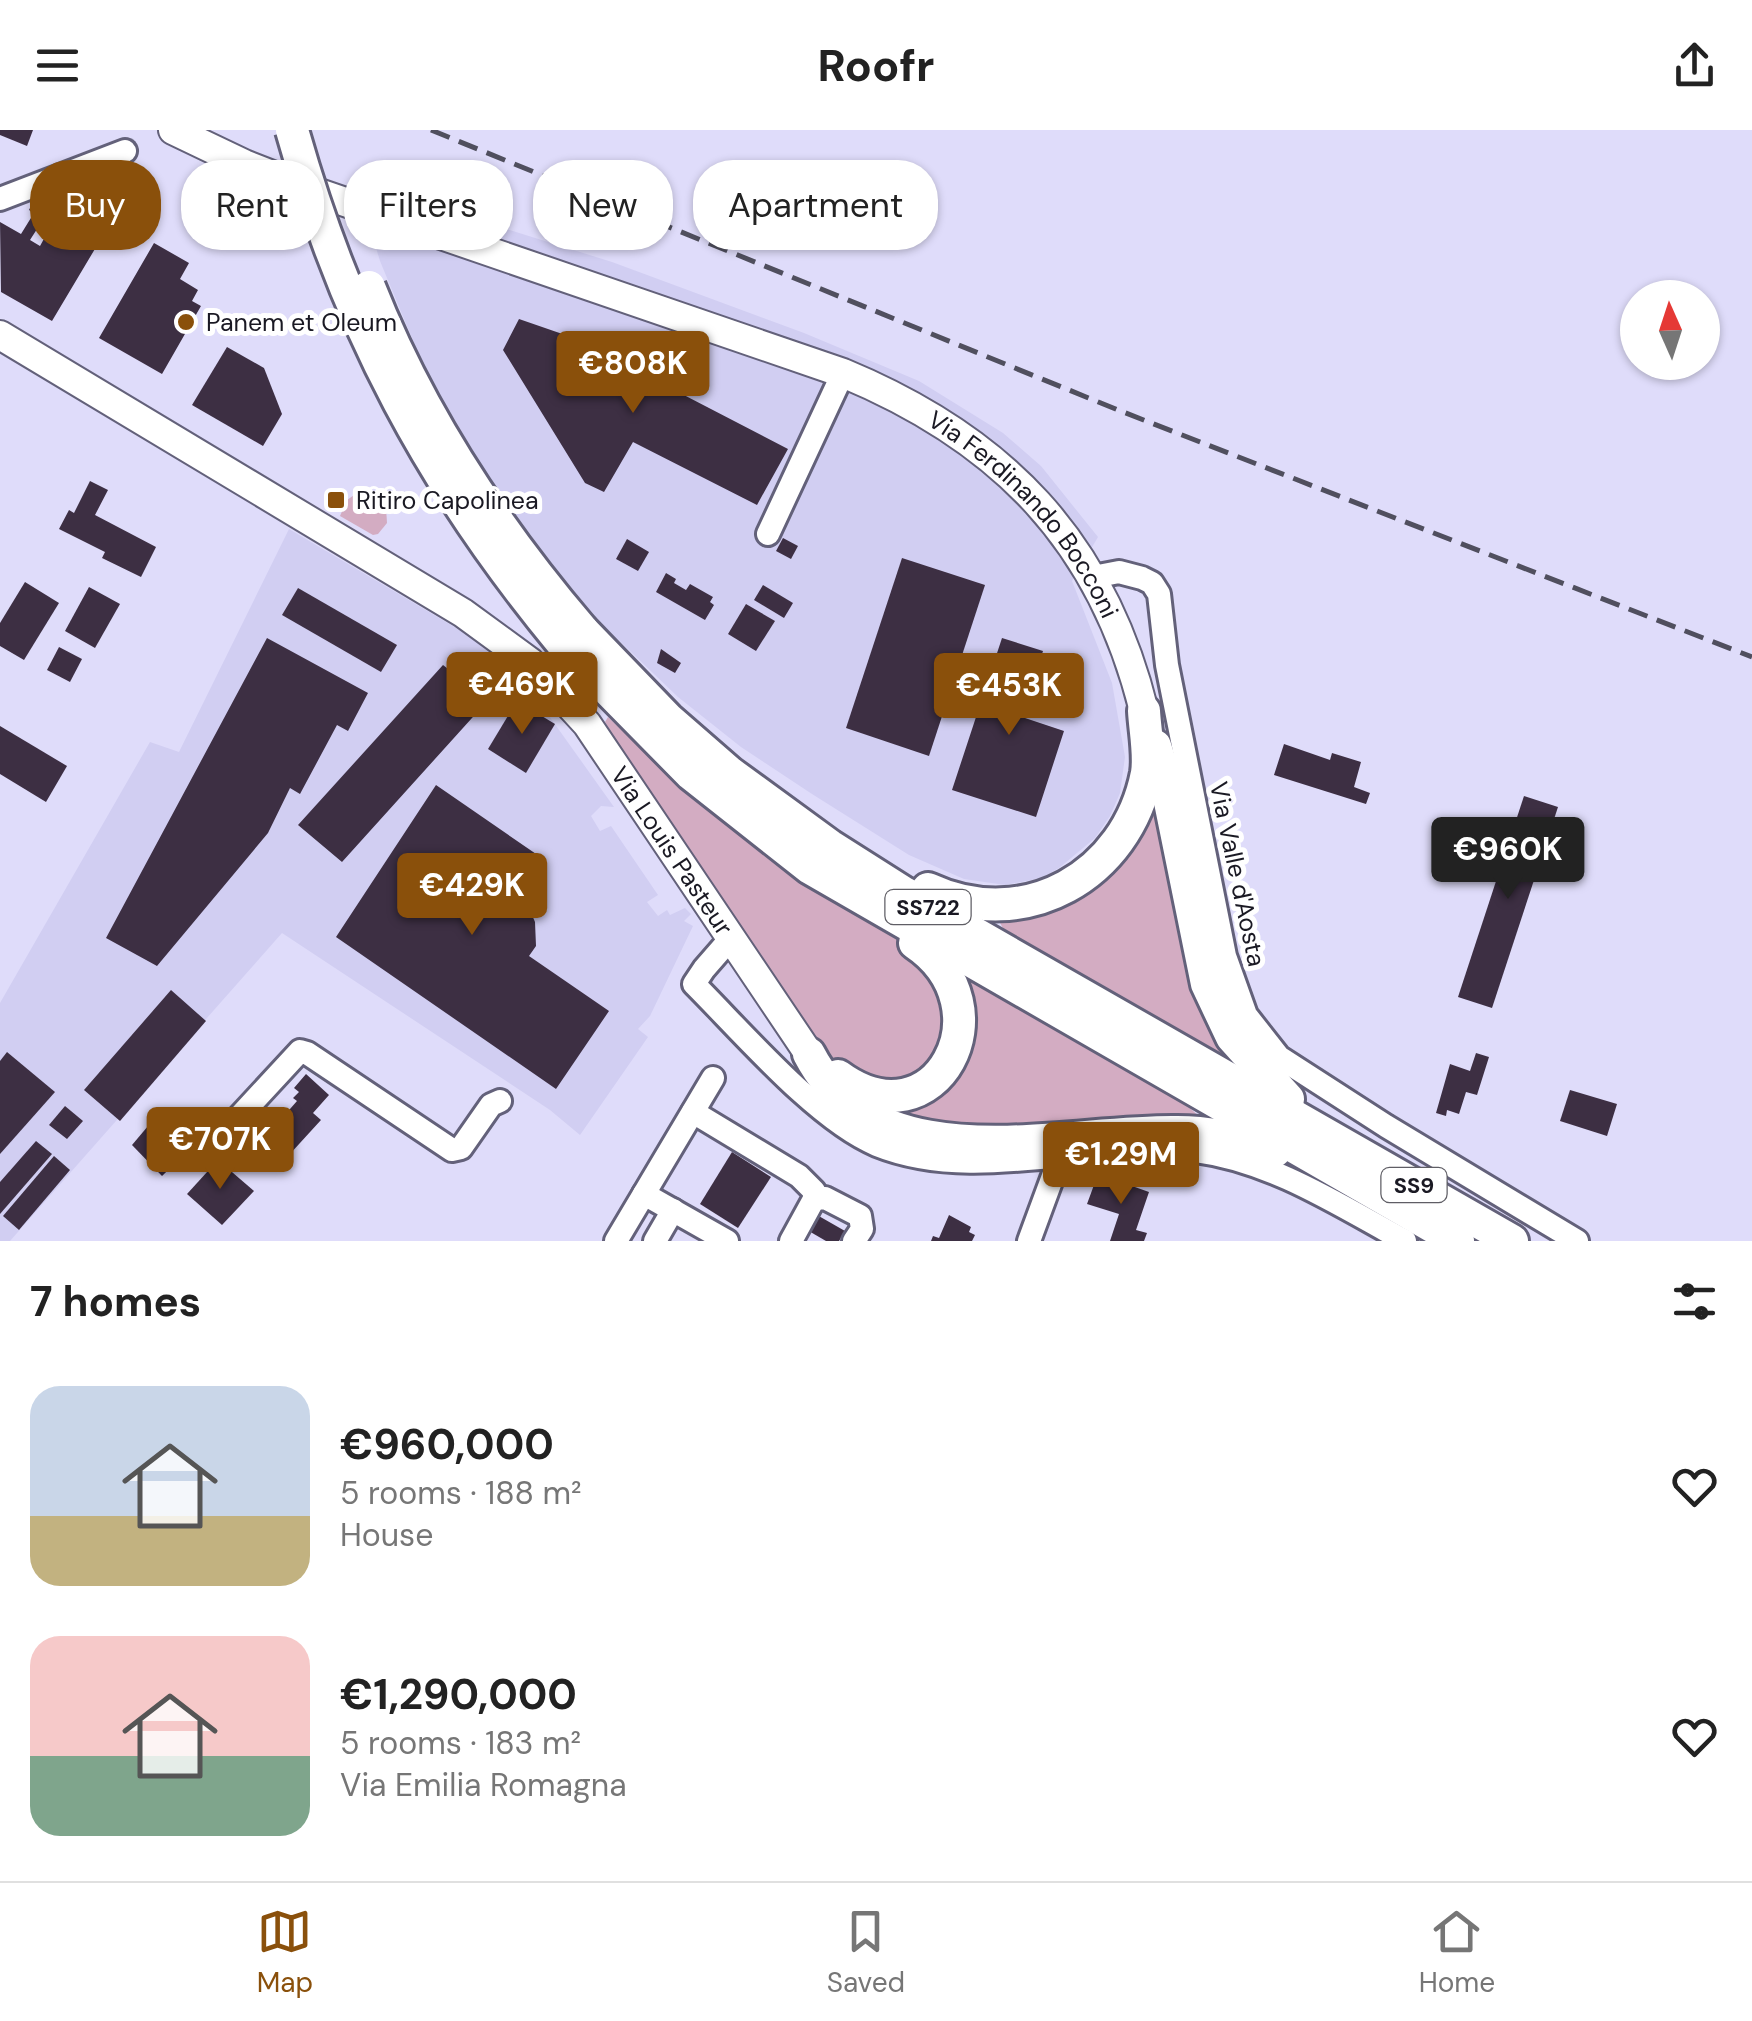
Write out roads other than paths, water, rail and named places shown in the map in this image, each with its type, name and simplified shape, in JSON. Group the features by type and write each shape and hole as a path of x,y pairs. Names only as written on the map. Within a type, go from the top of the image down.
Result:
{"highway":[{"name":"SS722","path":"292,130 329,245 378,366 438,476 484,545 572,637 691,774 841,896 921,947 942,968 956,997 959,1032 950,1061 932,1082 907,1094 882,1096 853,1087 809,1054"},
{"name":"SS722","path":"316,130 350,240 419,395 572,637 764,798 904,893 1315,1128"},
{"path":"764,798 820,824 883,864 948,898 969,904 1015,903 1066,888 1089,873 1118,842 1148,770 1144,711"},
{"path":"1144,711 1166,782 1201,956 1217,1010 1249,1060 1315,1128"},
{"name":"SS722","path":"810,868 1382,1197"},
{"name":"Via Louis Pasteur","path":"809,1054 819,1073 858,1110 898,1130 921,1136 971,1141 1158,1132 1218,1135 1282,1153 1341,1183 1382,1197"},
{"name":"SS9","path":"1315,1128 1512,1241"},
{"name":"SS9","path":"1382,1197 1458,1241"}],"main road":[{"name":"Via Ferdinando Bocconi","path":"173,130 244,164 314,191 843,373 931,414 995,461 1048,516 1093,577 1129,655 1144,711"},
{"name":"Via Louis Pasteur","path":"0,334 432,594 511,646 587,724 809,1054"}],"street":[{"path":"0,200 125,151"},
{"path":"768,534 843,373"},
{"name":"Via Valle d'Aosta","path":"1093,577 1118,572 1142,578 1159,594 1167,665 1225,956 1238,998 1261,1036 1279,1057 1332,1092 1578,1241"},
{"path":"731,938 694,984 808,1097 846,1127 876,1144 930,1158 958,1160 1156,1150 1197,1152 1236,1160 1302,1185 1405,1241"},
{"path":"226,1131 293,1055 300,1052 308,1052 452,1150 460,1148 491,1104 500,1101"},
{"path":"616,1241 713,1078"},
{"path":"693,1112 799,1176 814,1191 798,1238"},
{"path":"1029,1241 1060,1156"},
{"path":"644,1194 726,1241"},
{"path":"814,1199 825,1198 860,1216 862,1228 854,1241"},
{"path":"656,1241 673,1210"}],"railway":[{"path":"431,130 1118,410 1752,657"}],"place":[{"name":"Panem et Oleum","path":"186,322"},
{"name":"Ritiro Capolinea","path":"336,500"}]}
